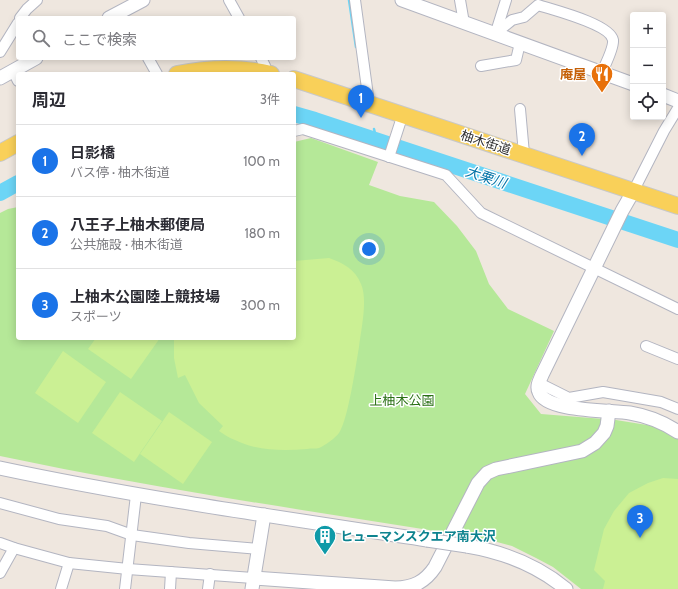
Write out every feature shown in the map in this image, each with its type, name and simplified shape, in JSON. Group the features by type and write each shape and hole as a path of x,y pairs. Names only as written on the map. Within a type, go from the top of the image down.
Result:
{"main road":[{"path":"191,72 266,68"},
{"name":"柚木街道","path":"296,80 369,103 400,125 524,154 628,200 678,206"},
{"name":"柚木街道","path":"296,91 678,216"},
{"path":"0,153 16,144"},
{"path":"0,165 16,156"}],"street":[{"path":"22,16 37,0"},
{"path":"124,14 142,0"},
{"path":"229,0 238,16"},
{"path":"355,0 369,103"},
{"path":"402,0 630,83"},
{"path":"460,0 464,23"},
{"path":"495,34 506,0"},
{"path":"495,34 512,20 524,17 538,5 589,22 610,34 613,39 613,44 602,72"},
{"path":"0,52 16,26"},
{"path":"481,66 516,60 520,43"},
{"path":"7,75 33,60"},
{"path":"149,60 156,72"},
{"path":"666,96 678,101"},
{"path":"678,108 664,131 628,200 594,268 539,383 538,388 541,396 551,403 561,406 628,413 651,418 678,432"},
{"path":"520,109 524,154"},
{"path":"389,156 400,125"},
{"path":"297,129 389,156 446,175 481,213 678,309"},
{"path":"646,346 678,359"},
{"path":"539,383 569,398 603,392 661,402 678,409"},
{"path":"0,543 69,563 128,569 210,574 253,583 408,588 419,584 435,567 478,483 487,473 496,469 582,451 595,443 604,433 607,426 609,411"},
{"path":"0,468 79,485 136,495 489,550 524,562 548,575 566,589"},
{"path":"125,589 136,495"},
{"path":"0,503 58,518 107,526 132,535 189,543 258,549"},
{"path":"253,583 264,515"},
{"path":"0,573 14,548"},
{"path":"61,589 69,563"},
{"path":"170,589 171,572"},
{"path":"208,589 210,574"}],"green space":[{"name":"上柚木公園","path":"311,138 378,162 369,185 400,196 434,202 457,226 476,251 489,284 508,309 554,331 525,394 541,414 616,420 678,430 678,589 581,589 553,567 536,558 512,546 486,539 121,480 0,456 0,213 16,207 16,340 296,340 296,142"},
{"path":"329,258 344,264 352,270 361,284 364,306 354,378 346,416 339,433 319,448 289,450 270,449 243,444 219,431 223,426 199,403 185,375 178,378 174,358 174,340 296,340 296,261"},
{"path":"95,340 159,340 131,379 88,349"},
{"path":"63,351 106,382 78,423 35,393"},
{"path":"120,392 162,421 134,462 92,433"},
{"path":"169,412 212,442 183,484 140,454"},
{"path":"663,478 678,479 678,589 603,589 605,581 594,570 604,529 614,511 629,493 648,483"}],"waterway":[{"path":"349,0 356,47"},
{"name":"大栗川","path":"296,115 678,240"},
{"path":"374,129 377,141"},
{"name":"大栗川","path":"0,193 16,184"}],"place":[{"name":"庵屋","path":"602,94"},
{"name":"日影橋","path":"361,118"},
{"name":"八王子上柚木郵便局","path":"582,156"},
{"name":"上柚木公園陸上競技場","path":"640,538"},
{"name":"ヒューマンスクエア南大沢","path":"325,556"}]}
